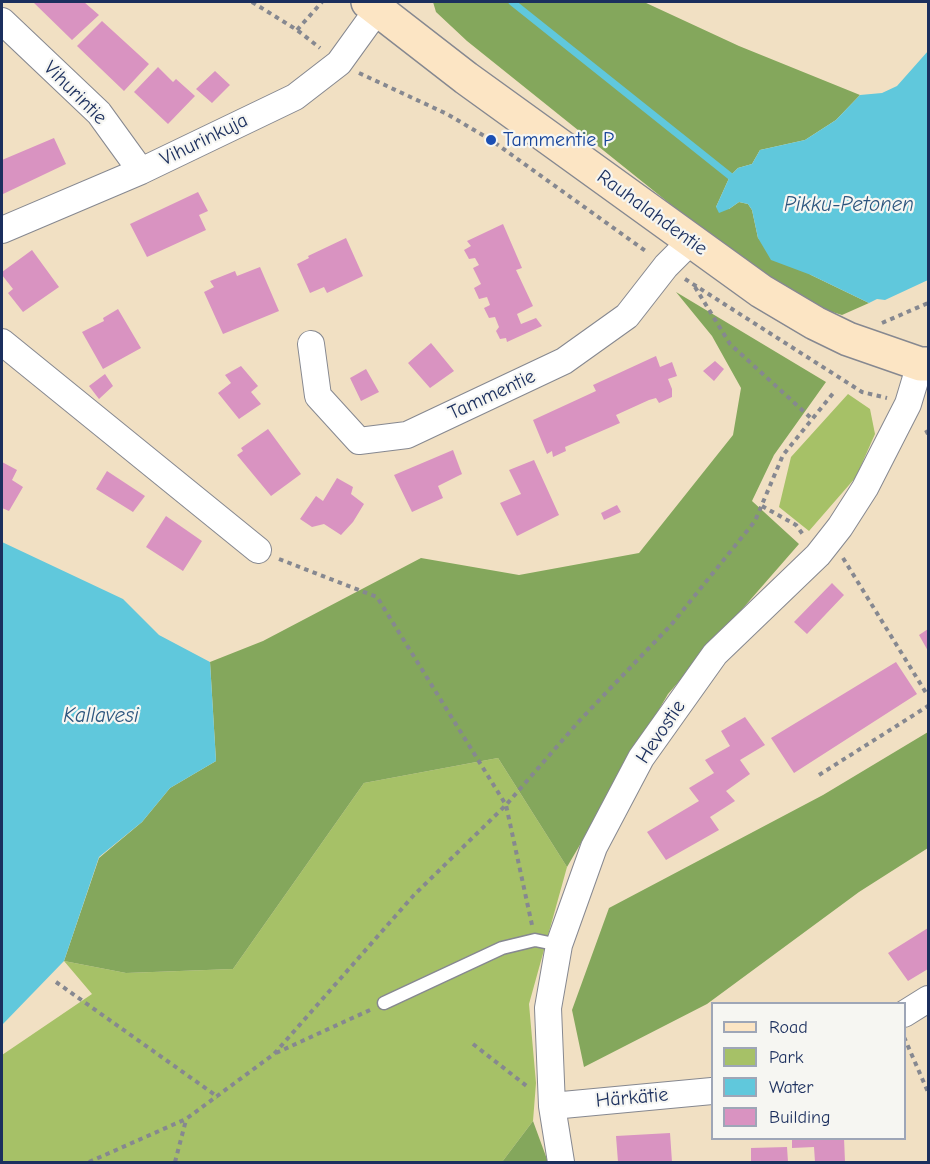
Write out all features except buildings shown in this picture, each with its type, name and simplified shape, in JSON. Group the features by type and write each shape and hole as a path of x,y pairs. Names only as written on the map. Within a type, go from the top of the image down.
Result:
{"main road":[{"name":"Rauhalahdentie","path":"376,5 466,78 761,291 815,323 848,339 924,364"}],"street":[{"name":"Vihurinkuja","path":"2,230 141,171 295,97 339,63 376,5"},
{"name":"Vihurintie","path":"2,21 99,113 141,171"},
{"name":"Tammentie","path":"310,344 318,396 359,441 407,435 564,361 627,316 666,266 691,241"},
{"path":"2,344 258,550"},
{"name":"Hevostie","path":"561,1162 552,1106 547,943 641,758 715,654 829,553 840,527 865,489 908,404 924,364"},
{"path":"906,1013 928,999"},
{"name":"Härkätie","path":"552,1106 711,1091"}],"lane":[{"path":"384,1004 502,948 547,943"}],"path":[{"path":"252,2 297,30 339,63 447,114 491,140 666,266 862,392 908,404"},
{"path":"297,30 322,2"},
{"path":"693,284 730,344 812,419"},
{"path":"881,324 928,303"},
{"path":"89,1162 186,1119 274,1054 414,894 506,805 581,719 671,625 756,521 783,455 834,391"},
{"path":"762,506 796,525 829,553 928,696"},
{"path":"258,550 377,597 506,805 547,943"},
{"path":"819,775 928,706"},
{"path":"56,982 218,1097"},
{"path":"274,1054 384,1004"},
{"path":"906,1042 928,1092"},
{"path":"472,1044 552,1106"},
{"path":"175,1162 186,1119"}],"green space":[{"path":"433,2 644,2 739,46 860,95 836,120 805,140 760,150 752,164 738,168 730,176 716,207 729,209 739,202 748,204 752,210 758,238 811,275 869,303 842,315 816,307 740,260 467,41 436,12"},
{"path":"676,292 826,382 774,455 752,501 799,544 668,694 567,867 498,758 364,783 233,969 126,973 64,961 99,858 142,822 170,788 216,761 210,662 263,641 421,558 519,575 639,553 733,435 741,388 712,336"},
{"path":"848,394 870,409 875,434 856,477 809,531 779,507 791,457"},
{"path":"928,732 928,848 859,892 707,1004 584,1067 572,1010 609,908 823,795"},
{"path":"498,758 567,867 529,1004 536,1083 533,1121 502,1162 2,1162 2,1055 92,994 64,961 126,973 233,969 364,783"},
{"path":"533,1121 548,1162 502,1162"}],"water":[{"name":"Pikku-Petonen","path":"928,51 928,280 885,300 877,299 869,303 811,275 771,260 758,238 752,210 748,204 739,202 719,213 716,207 730,176 738,168 752,164 760,150 805,140 836,120 860,95 882,93 897,86"},
{"name":"Kallavesi","path":"2,542 123,599 159,635 210,662 216,761 170,788 142,822 99,857 64,961 2,1025"}],"waterway":[{"path":"512,2 730,176"}],"place":[{"name":"Tammentie P","path":"491,140"}]}
